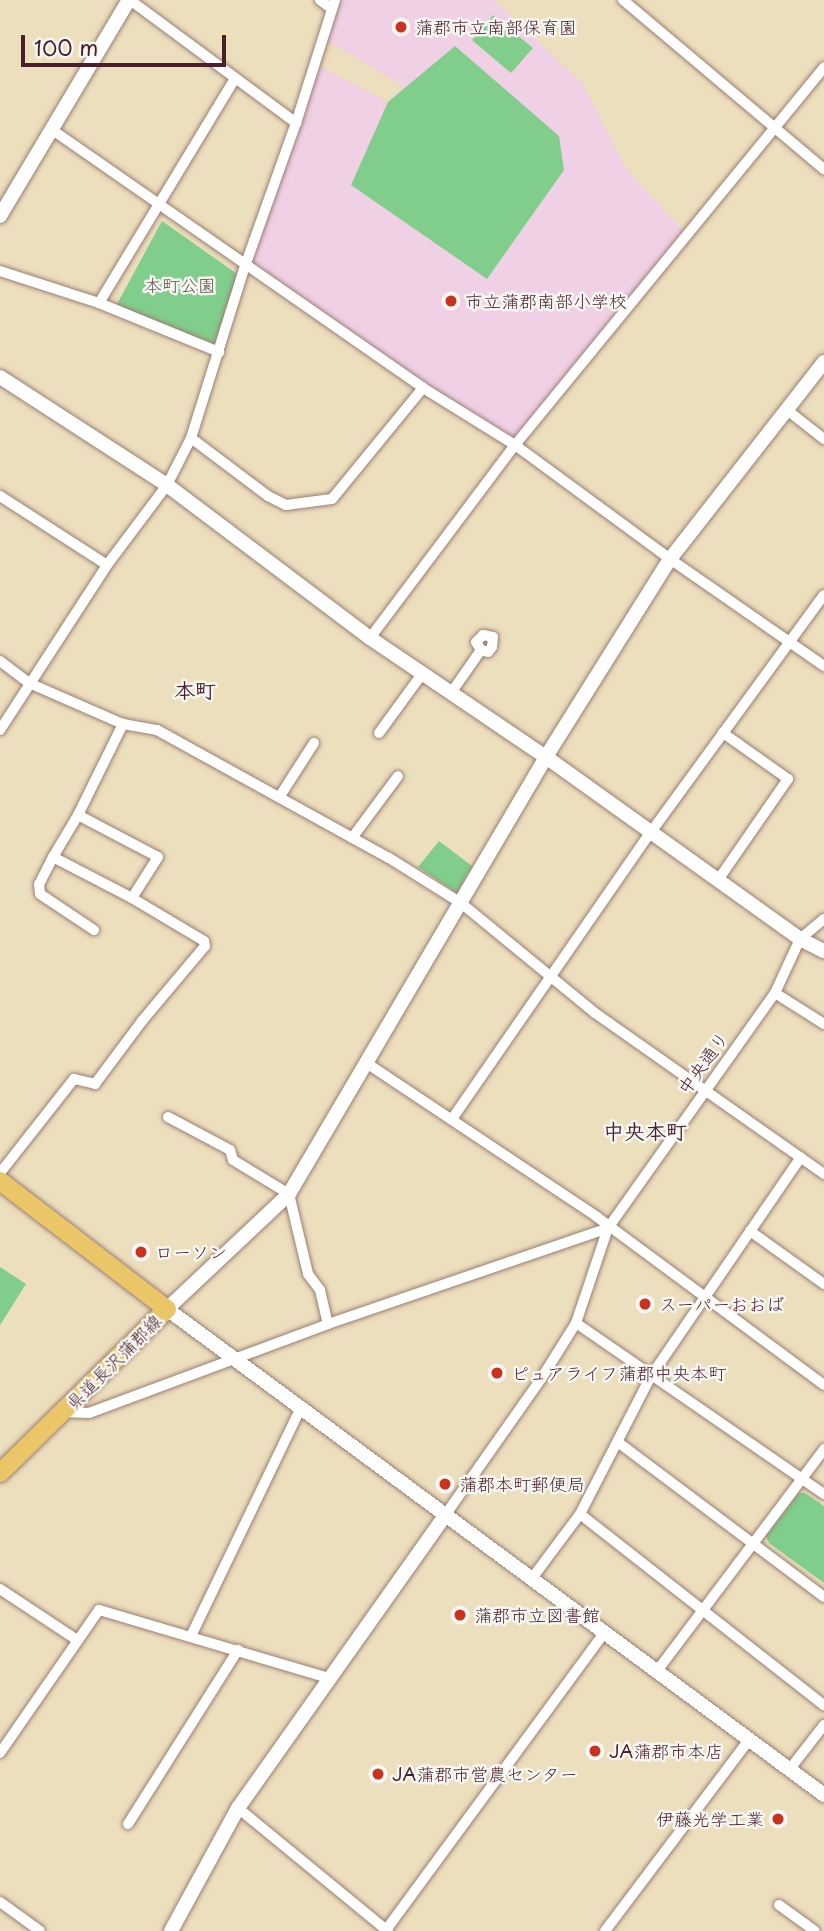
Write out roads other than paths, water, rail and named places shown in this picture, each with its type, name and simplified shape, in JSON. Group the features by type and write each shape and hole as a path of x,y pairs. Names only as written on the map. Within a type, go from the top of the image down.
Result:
{"main road":[{"name":"県道長沢蒲郡線","path":"0,1181 167,1309 0,1473"}],"street":[{"path":"0,216 129,0 296,123"},
{"path":"0,730 107,565 167,485 191,438 245,265 296,123 333,4 320,0"},
{"path":"623,0 824,169"},
{"path":"370,638 515,445 824,67"},
{"path":"99,303 156,204 235,78"},
{"path":"51,129 423,388 515,445 670,559 824,666"},
{"path":"0,271 99,303 219,352"},
{"path":"824,362 670,559 546,757 368,1065 289,1194 167,1309 533,1577 824,1795"},
{"path":"0,377 167,485 370,638 546,757 800,939 824,951"},
{"path":"191,438 268,496 286,505 332,499 423,388"},
{"path":"787,410 824,439"},
{"path":"0,496 107,565"},
{"path":"452,1119 651,832 824,595"},
{"path":"451,693 481,650"},
{"path":"0,662 29,683 123,724 157,730 280,796 461,902 550,977 824,1174"},
{"path":"379,733 422,674"},
{"path":"94,930 40,894 38,884 78,815 123,724"},
{"path":"718,880 788,779 723,733"},
{"path":"280,796 314,743"},
{"path":"352,838 398,776"},
{"path":"78,815 158,857 132,898"},
{"path":"0,1173 74,1079 95,1084 142,1021 205,946 204,942 132,898 53,857"},
{"name":"中央通り","path":"446,1514 541,1379 576,1323 608,1228 775,993 800,939 824,919"},
{"path":"775,993 824,1024"},
{"path":"368,1065 597,1217 608,1228 824,1385"},
{"path":"168,1117 230,1150 233,1160 289,1194 308,1274 323,1298 328,1324"},
{"path":"533,1577 580,1514 619,1444 651,1376 801,1157"},
{"path":"63,1412 89,1413 328,1324 608,1228"},
{"path":"750,1231 824,1284"},
{"path":"576,1323 824,1494"},
{"path":"191,1636 302,1407"},
{"path":"619,1444 824,1597"},
{"path":"657,1671 824,1449"},
{"path":"171,1931 238,1808 446,1514"},
{"path":"580,1514 824,1705"},
{"path":"0,1589 77,1640"},
{"path":"0,1753 99,1610 329,1678"},
{"path":"238,1808 387,1931 605,1632"},
{"path":"128,1824 238,1650"},
{"path":"789,1770 824,1725"},
{"path":"606,1931 749,1740"},
{"path":"0,1902 40,1931"},
{"path":"779,1905 815,1931"}],"place":[{"name":"蒲郡市立南部保育園","path":"401,27"},
{"name":"市立蒲郡南部小学校","path":"451,301"},
{"name":"ローソン","path":"141,1252"},
{"name":"スーパーおおば","path":"645,1304"},
{"name":"ピュアライフ蒲郡中央本町","path":"497,1373"},
{"name":"蒲郡本町郵便局","path":"445,1484"},
{"name":"蒲郡市立図書館","path":"460,1615"},
{"name":"JA蒲郡市本店","path":"595,1751"},
{"name":"JA蒲郡市営農センター","path":"378,1774"},
{"name":"伊藤光学工業","path":"778,1819"}],"district":[{"name":"本町","path":"195,689"},
{"name":"中央本町","path":"645,1130"}],"park label":[{"name":"本町公園","path":"180,285"}]}
